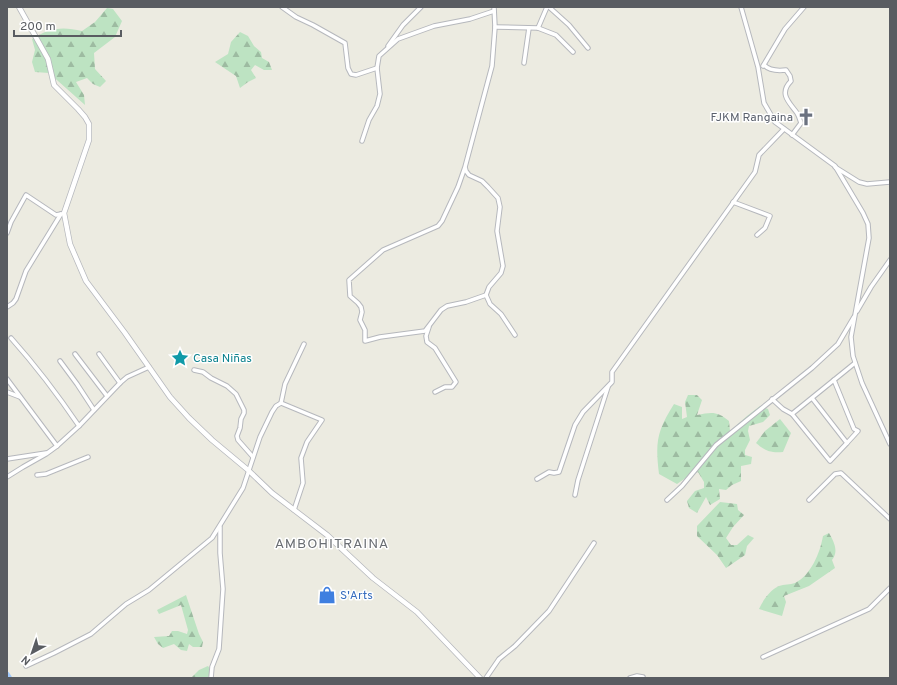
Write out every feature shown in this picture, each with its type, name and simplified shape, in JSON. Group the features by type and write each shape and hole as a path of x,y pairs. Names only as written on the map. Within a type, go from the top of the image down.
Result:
{"street":[{"path":"7,307 16,300 26,271 62,214 89,140 89,124 78,109 54,85 48,59 18,7"},
{"path":"282,7 296,17 345,43 348,68 351,74 356,75 377,68"},
{"path":"383,53 403,25 421,7"},
{"path":"538,28 548,7 568,25 588,48"},
{"path":"742,7 758,67 764,103 775,122 834,166 859,182 867,184 890,182"},
{"path":"758,67 764,65 786,29 804,7"},
{"path":"362,141 369,120 377,106 380,94 377,68 379,56 398,39 434,26 470,19 494,9 495,28 492,66 465,167 458,187 442,221 438,226 383,250 349,280 350,296 361,307 362,312 360,320 365,330 365,341 380,337 425,331 437,315 447,306 466,302 486,295"},
{"path":"495,28 538,28 556,34 574,52"},
{"path":"524,64 529,28"},
{"path":"764,65 767,68 777,71 786,70 790,76 791,81 787,85 786,97 791,107 797,113 801,123 792,135"},
{"path":"537,479 549,472 559,472 575,425 583,412 612,382 612,372 755,172 759,155 784,129"},
{"path":"834,166 847,185 868,224 869,238 851,337 853,356 862,383 890,444"},
{"path":"465,167 469,175 482,180 498,198 500,207 497,231 503,266 501,273 489,287 486,295 490,304 501,314 514,335"},
{"path":"7,233 10,222 26,195 56,215 62,214"},
{"path":"733,202 770,216 765,228 757,235"},
{"path":"62,214 70,244 86,281 170,397 212,440 248,470 272,493 327,535 373,578 417,612 480,678"},
{"path":"667,500 682,486 716,445 812,368 838,344 871,287 890,260"},
{"path":"429,326 426,336 427,342 435,348 456,382 452,387 445,387 435,392"},
{"path":"11,338 38,368 79,426"},
{"path":"26,666 91,634 126,604 149,590 212,538 243,488 248,470 272,412 276,406 281,403 286,384 304,344"},
{"path":"75,354 107,396"},
{"path":"99,354 120,383"},
{"path":"60,361 94,410"},
{"path":"792,414 855,363"},
{"path":"7,477 57,446 69,433 79,426 120,383 128,377 149,367"},
{"path":"194,370 203,372 227,386 236,394 244,410 237,436 238,440 253,457"},
{"path":"7,379 57,446"},
{"path":"772,399 783,409 792,414 830,461 858,431 854,429 834,380"},
{"path":"575,495 578,480 608,386"},
{"path":"7,392 21,397"},
{"path":"812,398 847,443"},
{"path":"281,403 322,420 307,442 301,458 303,483 294,510"},
{"path":"7,459 47,453"},
{"path":"37,475 46,474 88,457"},
{"path":"809,500 835,474 841,473 890,519"},
{"path":"211,678 212,667 219,649 223,589 220,554 220,526"},
{"path":"486,678 499,659 516,646 549,611 594,543"},
{"path":"763,657 869,609 890,588"},
{"path":"630,678 637,676 643,677"}],"green space":[{"path":"107,8 113,9 122,21 115,37 94,53 95,69 106,81 100,87 93,84 87,78 76,82 84,95 85,105 49,73 35,72 32,62 35,50 32,39 44,32 62,28 82,31 95,22"},
{"path":"240,32 248,36 254,46 261,52 262,58 269,62 272,70 264,70 255,65 251,70 256,78 240,88 236,76 215,62 228,54 231,42"},
{"path":"688,395 697,395 702,400 697,415 714,413 721,415 729,421 730,431 760,406 768,409 770,415 763,422 749,426 748,431 750,440 745,450 745,455 752,457 751,464 741,466 741,481 732,485 726,490 719,489 720,499 710,505 706,497 697,513 689,508 687,501 695,491 704,488 704,482 698,472 690,475 677,484 659,474 657,453 661,430 668,413 674,404 682,407 682,419 687,417 685,402"},
{"path":"780,419 791,433 783,452 771,452 765,450 756,443 765,431"},
{"path":"720,502 737,504 738,510 744,515 733,527 726,538 731,545 737,545 748,535 754,538 747,546 745,555 726,568 717,555 697,536 697,526"},
{"path":"829,533 835,546 835,553 832,560 835,568 809,586 784,596 786,602 782,616 759,609 772,590 781,585 795,583 806,575 814,563 820,549 823,536"},
{"path":"186,595 203,642 202,647 193,647 189,644 187,651 181,650 174,644 163,648 158,644 154,637 169,636 172,631 187,634 188,630 181,605 159,614 157,610"},
{"path":"208,666 211,670 208,678 191,678 199,670"}],"place":[{"name":"FJKM Rangaina","path":"806,117"},
{"name":"Casa Niñas","path":"180,358"},
{"name":"S'Arts","path":"327,595"}],"district":[{"name":"AMBOHITRAINA","path":"332,543"}]}
